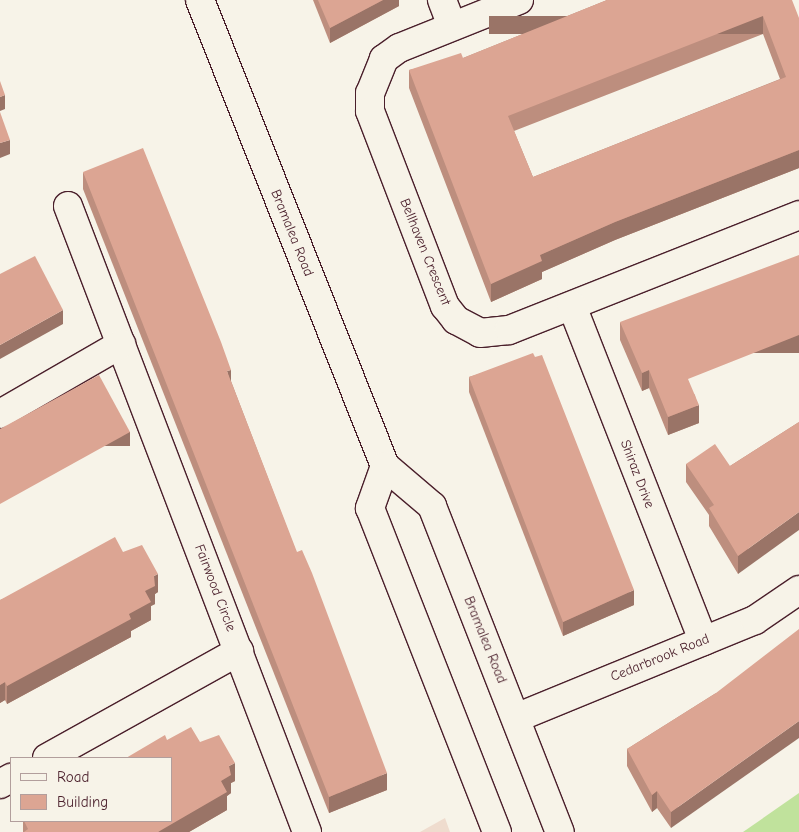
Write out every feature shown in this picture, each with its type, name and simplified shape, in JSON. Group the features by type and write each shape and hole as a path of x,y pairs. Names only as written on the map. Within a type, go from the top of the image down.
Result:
{"street":[{"name":"Bramalea Road","path":"200,0 385,466 432,506 560,832"},
{"path":"442,0 452,26"},
{"name":"Bellhaven Crescent","path":"519,0 452,26 384,59 370,93 370,111 445,306 468,329 494,334 572,306 799,215"},
{"name":"Fairwood Circle","path":"68,206 308,832"},
{"name":"Shiraz Drive","path":"572,306 703,641"},
{"path":"0,414 121,344"},
{"path":"385,466 370,508 497,832"},
{"name":"Cedarbrook Road","path":"516,718 755,620 799,590"},
{"path":"49,757 239,651"}],"shaded area":[{"path":"445,818 450,832 420,832"}],"green space":[{"path":"799,793 799,832 743,832"}],"building":[{"path":"318,0 383,0 330,28"},
{"path":"607,0 792,0 799,18 799,150 615,222 540,255 542,261 491,284 409,70 461,53 463,58","holes":["763,16 786,77 533,177 508,116"]},
{"path":"0,81 5,95 0,97"},
{"path":"0,112 10,140 0,143"},
{"path":"143,148 221,342 231,370 227,371 297,552 302,550 312,573 387,773 329,797 83,172"},
{"path":"799,255 799,335 688,379 699,405 668,417 649,370 642,373 620,322"},
{"path":"35,256 63,310 0,345 0,274"},
{"path":"533,353 535,357 542,355 634,590 563,622 469,377"},
{"path":"99,375 130,432 0,504 0,429"},
{"path":"799,422 799,512 738,556 709,508 714,505 686,464 715,444 730,466"},
{"path":"115,537 123,552 142,545 158,574 154,576 155,586 145,591 151,602 129,614 131,619 7,686 5,682 0,685 0,600"},
{"path":"799,629 799,721 671,812 657,791 652,795 627,749 716,693"},
{"path":"191,727 200,742 219,735 235,763 229,766 231,775 221,781 227,792 158,832 24,832 28,829 24,822 172,822 172,757 128,757 165,735 167,740"}]}
